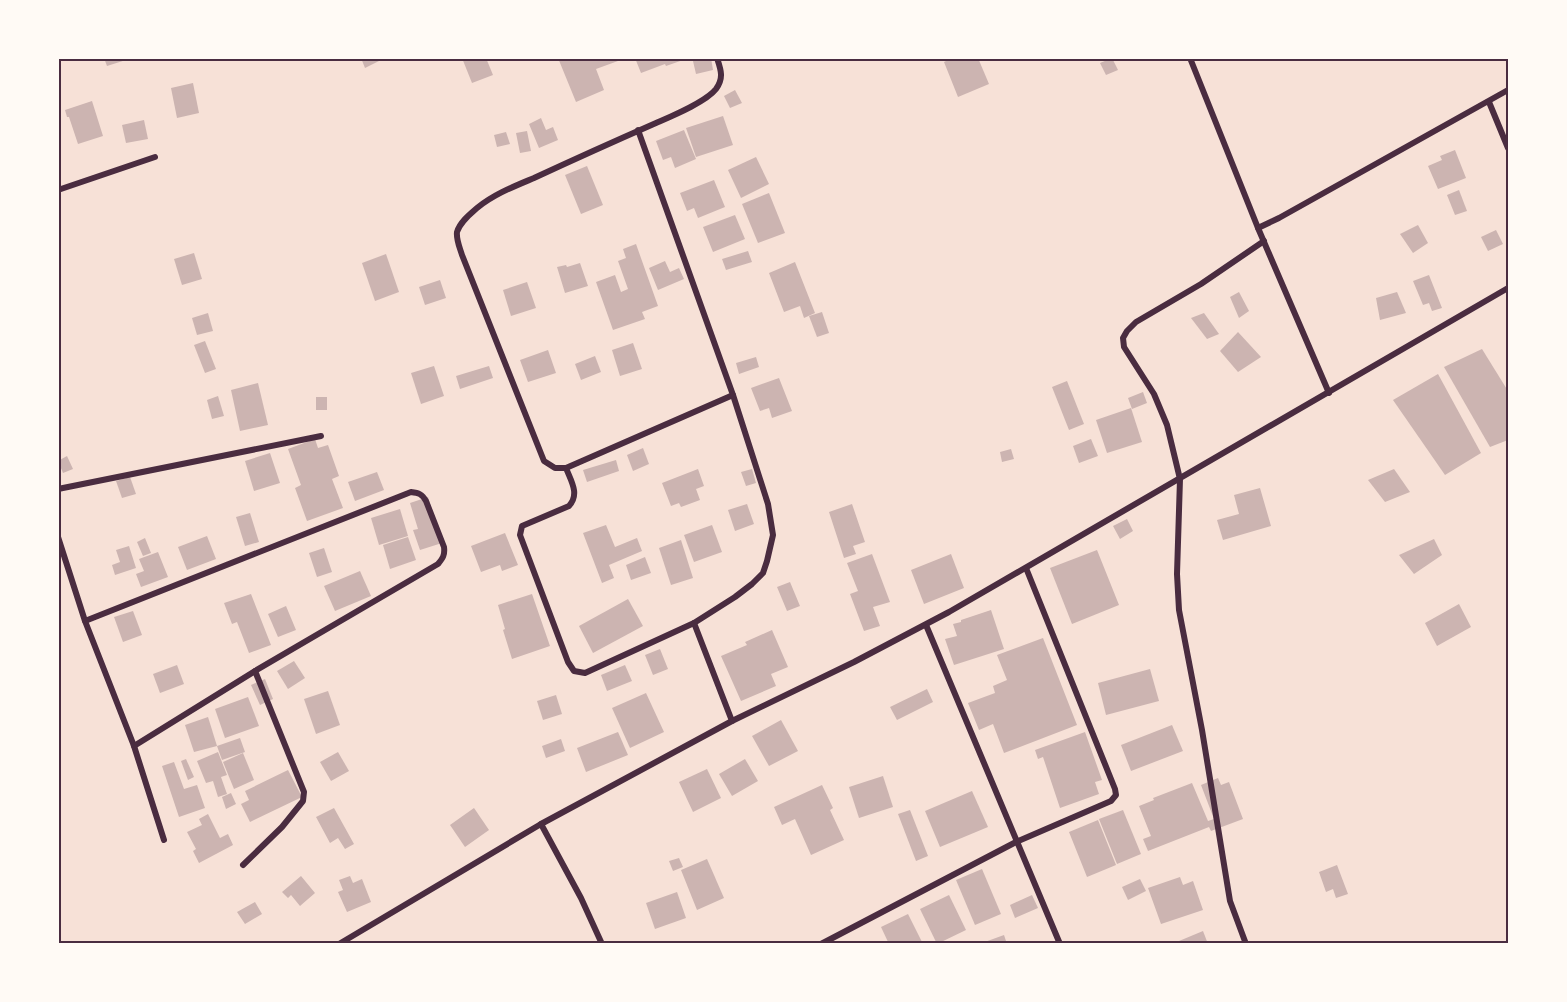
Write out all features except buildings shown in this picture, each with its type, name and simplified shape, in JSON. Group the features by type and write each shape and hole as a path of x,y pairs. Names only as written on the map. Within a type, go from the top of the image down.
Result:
{"street":[{"path":"717,58 722,72 715,90 707,98 496,195 464,220 457,233 462,255 544,461 555,468 566,468 733,395"},
{"path":"1190,58 1258,228 1329,393"},
{"path":"1258,228 1509,90"},
{"path":"1489,102 1509,147"},
{"path":"566,468 576,494 573,501 569,506 522,526 520,535 568,662 574,671 585,673 694,624 735,597 763,573 773,535 768,504 733,395 638,130"},
{"path":"58,190 155,157"},
{"path":"1246,944 1230,901 1202,730 1179,610 1177,574 1180,479 1167,425 1155,394 1124,347 1123,338 1136,322 1201,284 1264,241"},
{"path":"339,944 541,824 732,721 926,625 1509,288"},
{"path":"58,489 321,436"},
{"path":"85,621 411,492 422,495 426,501 444,547 445,553 438,564 255,671 134,746"},
{"path":"58,537 85,621 134,746 164,840"},
{"path":"821,944 1016,842 1111,801 1116,795 1026,568"},
{"path":"694,624 732,721"},
{"path":"926,625 1060,944"},
{"path":"243,866 282,827 303,801 304,792 255,671"},
{"path":"541,824 581,898 602,944"}]}
